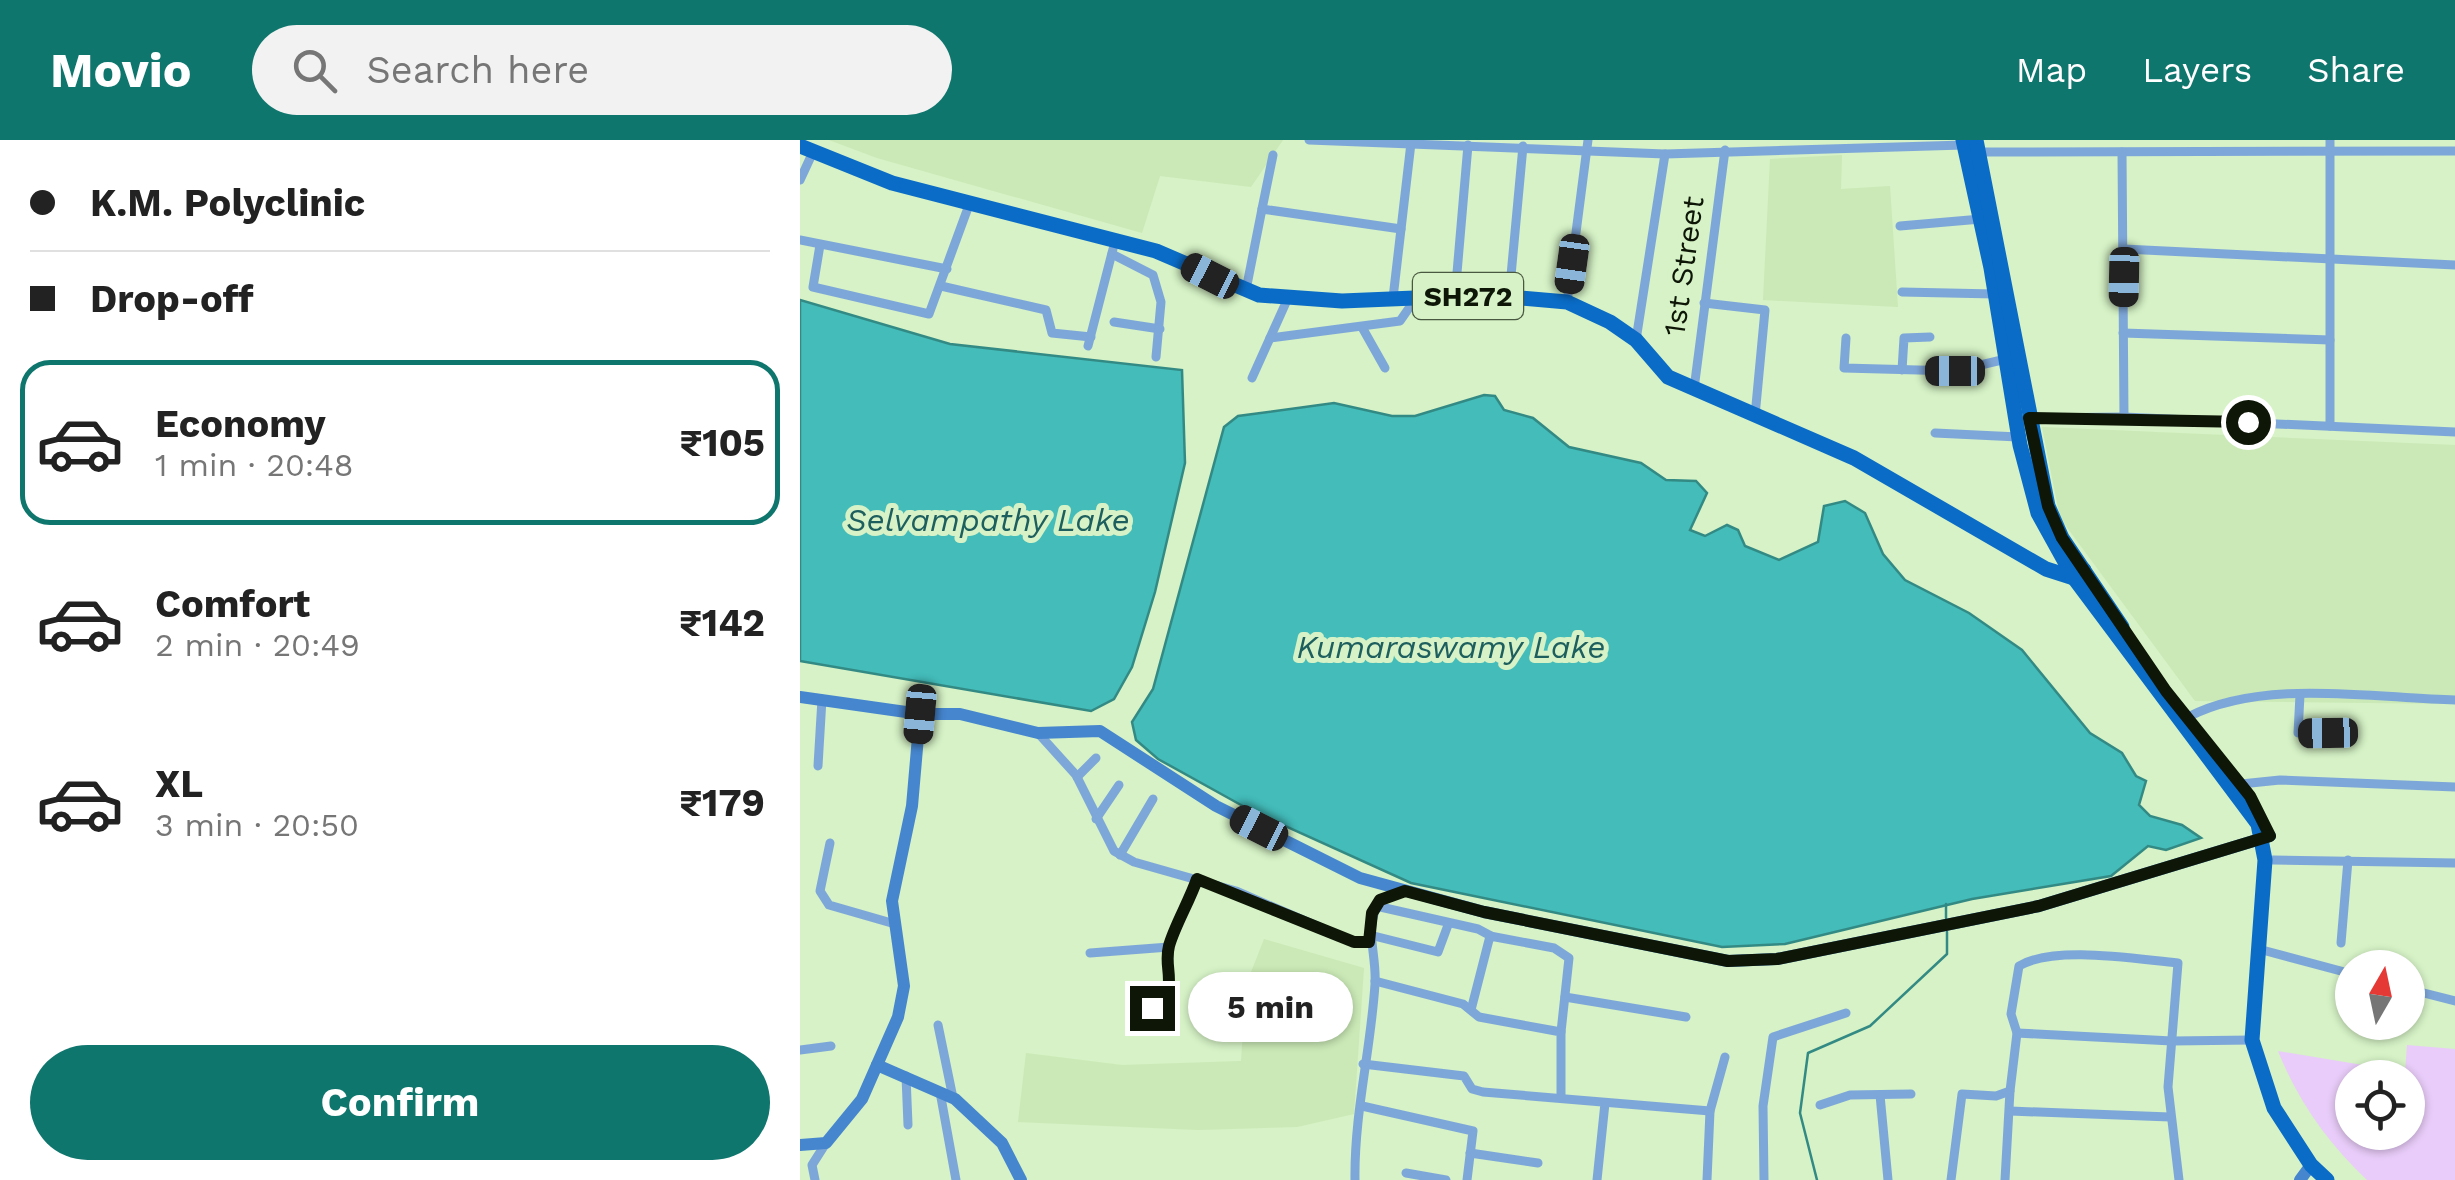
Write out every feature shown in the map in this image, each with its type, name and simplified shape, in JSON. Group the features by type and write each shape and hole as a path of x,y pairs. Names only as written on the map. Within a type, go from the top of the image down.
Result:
{"main road":[{"path":"1970,144 2018,437 2038,513 2251,810 2268,846 2252,1040 2266,1093 2310,1165 2327,1180"},
{"path":"1970,144 2048,506 2079,574 2241,784 2268,846 2261,1036 2269,1076 2302,1138 2339,1180"},
{"name":"SH272","path":"806,149 892,183 1113,247 1156,251 1246,291 1288,298 1455,296 1566,302 1610,322 1636,340 1668,377 1854,458 2046,569 2079,574"}],"street":[{"path":"1309,140 1588,144 1671,154 1774,145 1970,144 2122,152 2330,144 2434,146 2455,151"},
{"path":"1636,340 1676,140"},
{"path":"1393,298 1410,143"},
{"path":"1566,302 1588,144"},
{"path":"2330,144 2330,426"},
{"path":"1455,296 1468,145"},
{"path":"1508,297 1523,146"},
{"path":"800,180 806,149"},
{"name":"1st Street","path":"1694,388 1725,150"},
{"path":"2122,152 2124,417"},
{"path":"1246,291 1274,155"},
{"path":"820,244 813,287 929,314 970,205"},
{"path":"1262,209 1401,229"},
{"path":"1900,226 1981,219"},
{"path":"800,240 947,269"},
{"path":"941,286 1046,310 1052,333 1090,342 1113,247 1153,275 1161,302 1156,356"},
{"path":"2124,249 2455,265"},
{"path":"1902,292 1995,294"},
{"path":"1252,378 1288,298"},
{"path":"1270,338 1400,322 1416,298"},
{"path":"1704,304 1764,310 1755,417"},
{"path":"1114,322 1160,328"},
{"path":"1363,329 1385,368"},
{"path":"2122,333 2330,340"},
{"path":"1846,338 1842,367 1955,371 2006,359"},
{"path":"1902,370 1904,338 1930,338"},
{"path":"2029,418 2124,417 2455,432"},
{"path":"1934,433 2018,437"},
{"path":"2300,695 2298,734 2328,733"},
{"path":"2188,717 2236,698 2300,695 2455,700"},
{"path":"800,696 920,714 976,716 1038,734 1100,731 1216,806 1332,866 1484,912 1728,961 1777,959 2039,906 2268,846 2348,860 2455,863"},
{"path":"818,766 822,699"},
{"path":"815,1180 812,1165 854,1112 898,1017 904,986 892,901 912,806 920,714"},
{"path":"1038,734 1077,777 1096,819 1120,854 1197,879 1354,942 1369,939 1438,952 1448,925"},
{"path":"1077,777 1096,758"},
{"path":"2241,784 2280,780 2455,787"},
{"path":"1096,819 1119,785"},
{"path":"1120,854 1153,799"},
{"path":"830,843 820,891 829,905 895,924"},
{"path":"2341,942 2348,860"},
{"path":"1152,1008 1159,1008 1168,996 1172,967 1169,947 1197,879"},
{"path":"1355,1180 1363,1064 1376,981 1369,939 1380,900 1405,891"},
{"path":"1376,906 1569,954 1561,1032 1561,1098"},
{"path":"1471,1010 1491,936"},
{"path":"1090,953 1169,947"},
{"path":"2266,951 2335,969"},
{"path":"2005,1180 2017,1033 2011,1014 2018,966 2034,957 2110,957 2178,963 2170,1117 2179,1180"},
{"path":"1376,981 1471,1010 1479,1017 1561,1032"},
{"path":"2425,993 2455,1001"},
{"path":"1564,997 1686,1017"},
{"path":"1764,1180 1762,1120 1774,1037 1846,1013"},
{"path":"938,1024 956,1180"},
{"path":"2017,1033 2172,1041 2252,1040"},
{"path":"800,1050 831,1046"},
{"path":"1707,1180 1710,1110 1726,1057"},
{"path":"1363,1064 1464,1076 1472,1089 1483,1092 1710,1110"},
{"path":"877,1066 947,1095 1002,1143 1021,1180"},
{"path":"906,1076 908,1125"},
{"path":"1951,1180 1962,1094 1996,1096 2010,1091"},
{"path":"1880,1094 1888,1180"},
{"path":"1820,1105 1850,1096 1910,1094"},
{"path":"1597,1180 1604,1103"},
{"path":"1362,1106 1473,1131 1467,1180"},
{"path":"2010,1111 2170,1117"},
{"path":"800,1145 826,1143"},
{"path":"1470,1153 1538,1163"},
{"path":"2300,1180 2310,1165"},
{"path":"1406,1173 1446,1180"}],"shaded area":[{"path":"829,140 1283,140 1251,187 1160,176 1142,233 877,158"},
{"path":"1842,155 1841,189 1890,186 1898,307 1763,300 1770,159"},
{"path":"2042,427 2455,445 2455,704 2195,701 2060,518"},
{"path":"1264,939 1364,968 1354,1114 1297,1127 1198,1130 1018,1122 1026,1053 1122,1065 1241,1061 1246,985"},
{"path":"2407,1045 2455,1049 2455,1180 2367,1180 2339,1151 2425,1150 2425,1060 2406,1060"},
{"path":"2278,1051 2335,1060 2335,1146 2295,1087"}],"water":[{"name":"Selvampathy Lake","path":"800,300 950,344 1182,370 1185,463 1155,592 1132,667 1114,699 1091,711 800,661"},
{"name":"Kumaraswamy Lake","path":"1484,395 1495,396 1504,410 1533,418 1569,447 1641,463 1666,480 1696,481 1707,493 1690,530 1705,536 1727,525 1738,530 1745,546 1779,560 1818,542 1824,506 1845,501 1865,513 1883,554 1905,580 1969,613 2022,650 2090,733 2122,753 2136,776 2146,781 2139,805 2150,816 2182,825 2201,838 2166,850 2148,846 2111,876 1972,899 1785,944 1722,947 1411,883 1250,810 1158,759 1136,740 1132,722 1153,689 1224,427 1238,416 1334,403 1392,416 1415,416"}],"waterway":[{"path":"1946,904 1946,918"},
{"path":"1817,1180 1800,1113 1808,1053 1870,1026 1947,954 1947,932"}],"route":[{"path":"1152,1008 1159,1008 1168,996 1172,967 1169,947 1197,879 1236,891 1354,942 1369,942 1372,913 1380,900 1405,891 1484,912 1728,961 1777,959 1845,947 2039,906 2106,889 2270,836 2250,796 2166,691 2062,538 2048,506 2029,418 2248,422"}]}
